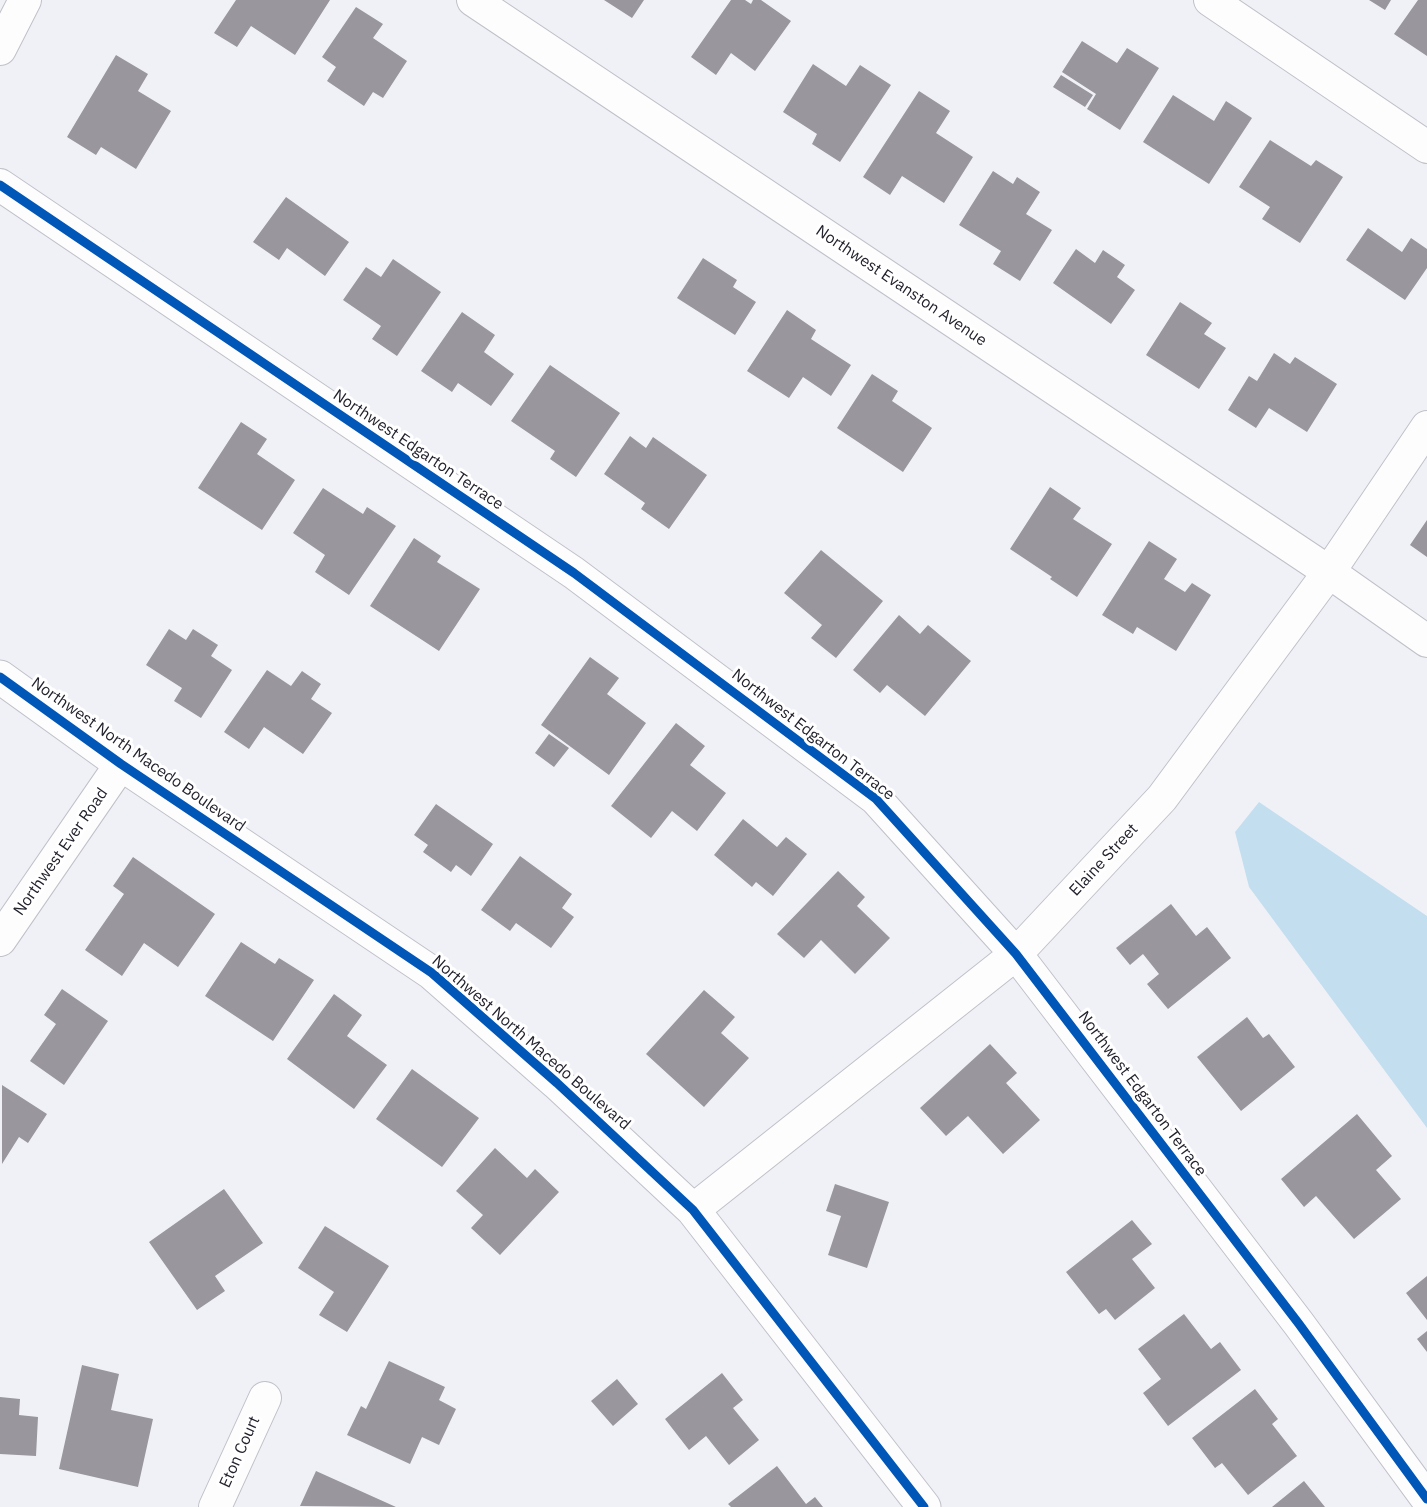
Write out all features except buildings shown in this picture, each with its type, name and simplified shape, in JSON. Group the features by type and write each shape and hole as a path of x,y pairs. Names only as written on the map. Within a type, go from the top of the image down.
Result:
{"street":[{"path":"0,49 25,0"},
{"name":"Northwest Evanston Avenue","path":"473,0 1329,572 1427,640"},
{"path":"1210,0 1427,147"},
{"name":"Northwest Edgarton Terrace","path":"0,185 574,573 876,799 1016,954 1299,1324 1427,1499"},
{"name":"Elaine Street","path":"693,1210 1016,954 1162,798 1329,572 1427,427"},
{"name":"Northwest North Macedo Boulevard","path":"0,677 122,764 432,973 558,1083 693,1210 924,1507"},
{"name":"Northwest Ever Road","path":"0,940 122,764"},
{"name":"Eton Court","path":"215,1507 265,1398"}],"water":[{"path":"1259,802 1427,916 1427,1128 1249,887 1235,832"}],"cycle path":[{"path":"0,185 574,573 876,799 1016,954 1299,1324 1427,1499"},
{"path":"0,677 121,764 432,973 557,1083 693,1210 924,1507"}]}
